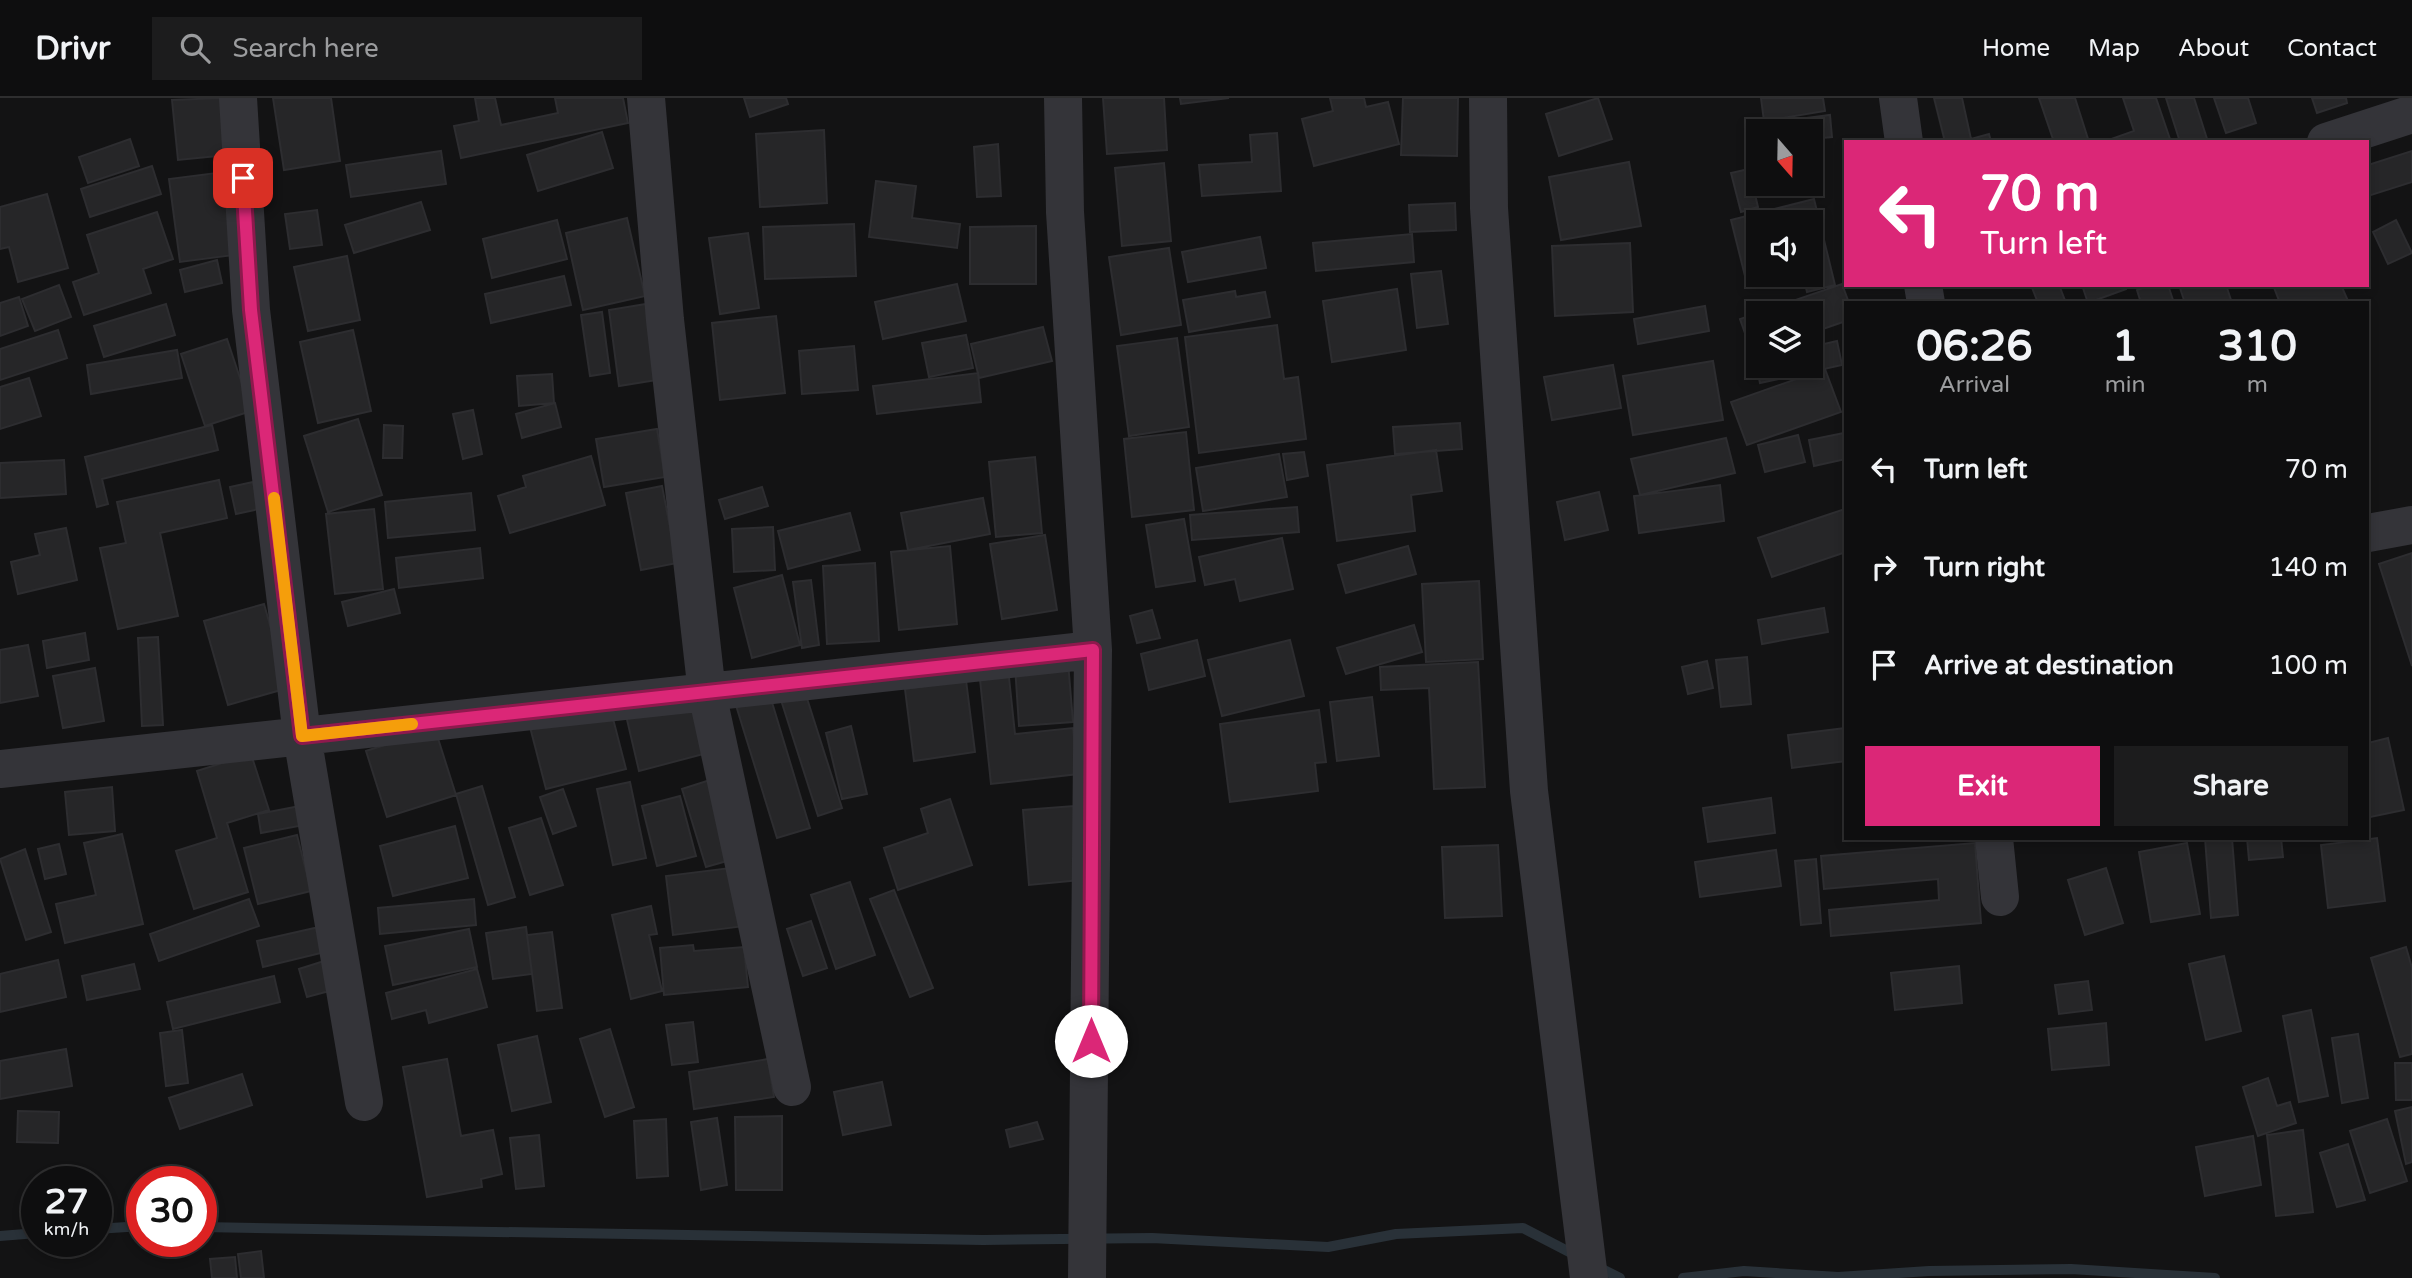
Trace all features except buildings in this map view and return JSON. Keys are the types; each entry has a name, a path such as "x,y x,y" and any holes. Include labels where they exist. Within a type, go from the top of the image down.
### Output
{"street":[{"path":"238,98 251,310 302,736 364,1102"},
{"path":"646,98 664,320 707,693 792,1087"},
{"path":"1063,98 1065,212 1093,650 1088,1270"},
{"path":"1488,98 1489,208 1529,791 1589,1278"},
{"path":"1898,98 1904,140"},
{"path":"2332,140 2412,114"},
{"path":"2369,533 2412,525"},
{"path":"0,769 1093,650"},
{"path":"1994,840 2000,897"}],"waterway":[{"path":"112,1228 126,1227"},
{"path":"217,1227 983,1240 1152,1238 1328,1247 1396,1234 1523,1228 1579,1257"},
{"path":"0,1236 21,1234"},
{"path":"1596,1266 1620,1278"},
{"path":"1683,1278 1744,1271 1838,1277 1929,1271 2071,1269 2215,1278"}],"slow traffic":[{"path":"274,498 302,736 412,724"}],"route":[{"path":"243,178 251,310 302,736 1093,650 1091,1041"}]}
